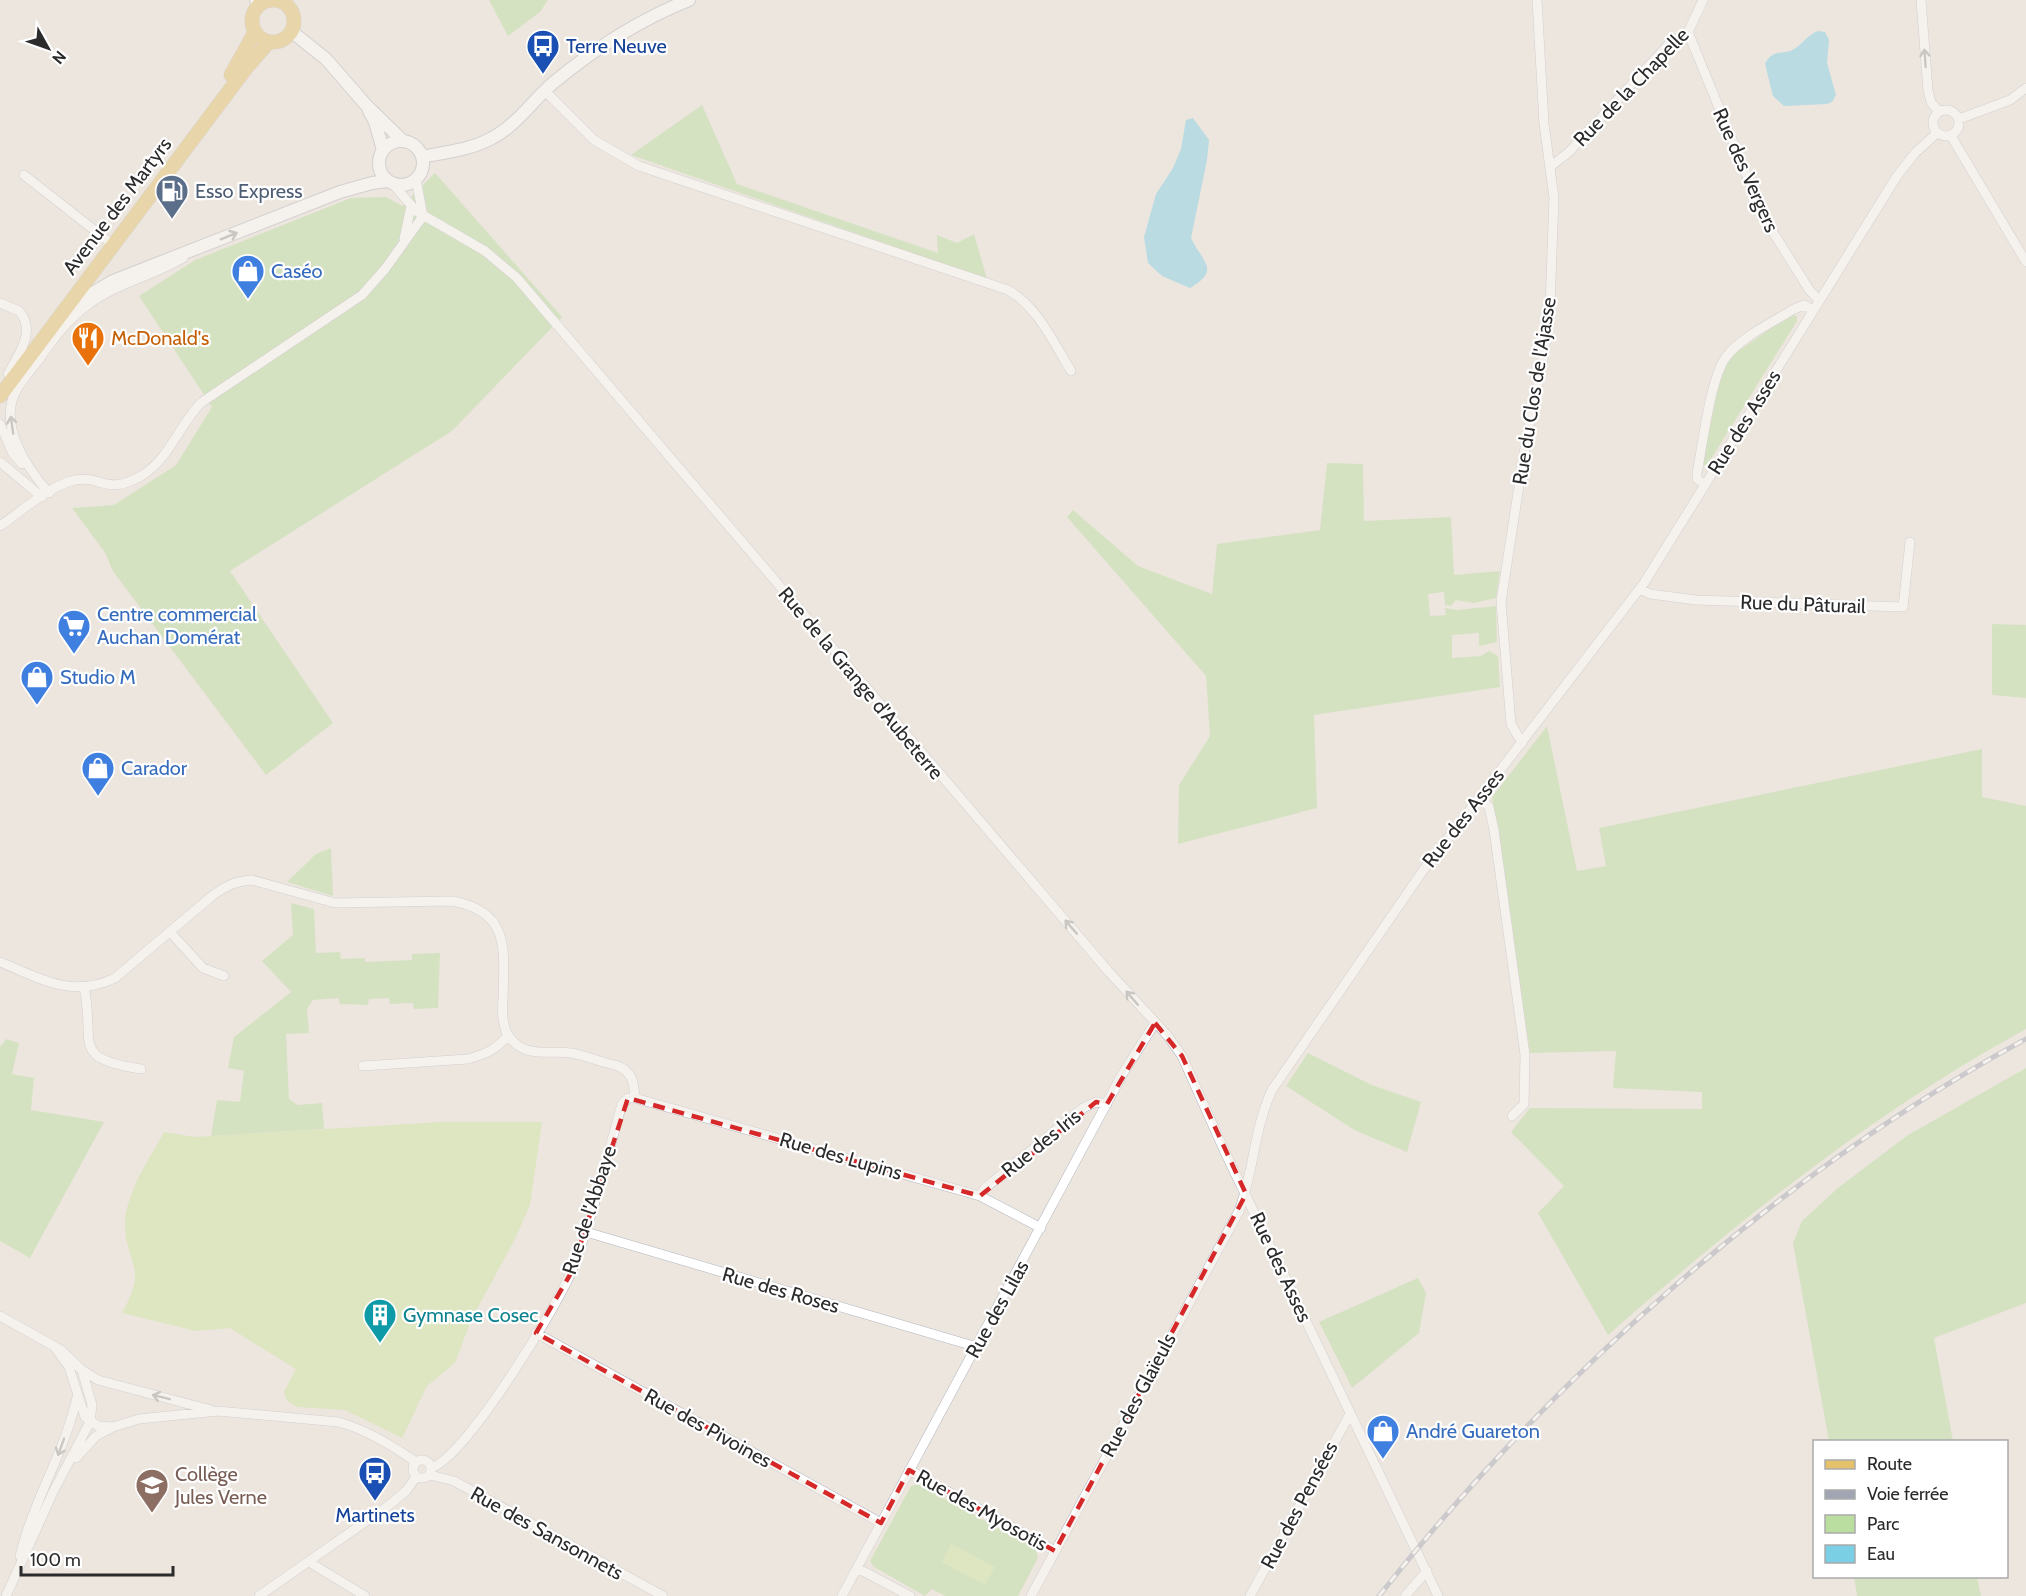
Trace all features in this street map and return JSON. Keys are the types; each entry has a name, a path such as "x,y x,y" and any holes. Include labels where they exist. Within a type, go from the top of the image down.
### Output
{"main road":[{"path":"422,157 467,148 491,139 510,126 545,91 620,34 654,14 688,0"},
{"path":"281,1 295,6 291,31 282,40 269,42 255,32 252,21 257,3 281,1"},
{"path":"62,312 113,281 340,192 372,183 405,185 416,179 422,169 422,157 413,145 403,141 366,105 326,59 291,31"},
{"name":"Avenue des Martyrs","path":"0,396 238,66 255,32"},
{"name":"Avenue des Martyrs","path":"4,379 269,42"},
{"path":"366,105 375,122 383,150"},
{"path":"390,183 382,176 378,163 383,150 392,143 403,141"}],"street":[{"name":"Rue du Clos de l'Ajasse","path":"1522,743 1511,724 1501,602 1526,441 1547,331 1554,212 1551,166 1544,124 1537,0"},
{"name":"Rue de la Chapelle","path":"1551,166 1566,154 1668,45 1688,32 1703,0"},
{"path":"1921,0 1928,90 1931,102 1939,112"},
{"name":"Rue des Vergers","path":"1688,32 1764,218 1810,291 1819,300"},
{"path":"1959,119 2010,100 2026,88"},
{"path":"545,91 594,140 639,166 1008,290 1023,298 1032,308 1071,371"},
{"path":"1939,112 1951,111 1959,119 1959,127 1951,136"},
{"path":"1939,112 1933,122 1937,133 1951,136 2026,262"},
{"name":"Rue des Asses","path":"1438,1596 1246,1194 1264,1107 1272,1090 1422,872 1640,589 1812,310 1906,164 1937,133"},
{"path":"24,175 110,242"},
{"path":"0,526 65,483 78,479 118,486 142,476 161,461 189,415 202,402 362,295 386,269 403,241 423,216 416,179"},
{"name":"Rue de la Grange d'Aubeterre","path":"390,183 423,216 485,251 517,278 1155,1023 1182,1056 1246,1194"},
{"path":"403,241 411,206"},
{"path":"26,467 16,446 11,404 15,393 58,333 88,304 108,292 166,268 201,247"},
{"path":"0,303 19,310 27,328 24,344 4,379"},
{"path":"1704,485 1697,479 1697,473 1713,391 1723,361 1740,344 1794,309 1804,305 1812,310"},
{"path":"0,424 13,454 26,467 46,495"},
{"path":"0,462 46,495"},
{"name":"Rue du Pâturail","path":"1640,589 1650,594 1696,600 1903,607 1910,542"},
{"path":"1480,798 1489,807 1494,830 1526,1055 1524,1104 1512,1116"},
{"path":"0,962 72,989 103,984 115,978 212,896 226,886 240,881 252,880 335,903 452,901 468,903 492,918 500,930 505,949 503,1024 508,1035 522,1047 538,1053 571,1053 622,1067 633,1080 635,1098"},
{"path":"170,932 203,968 224,976"},
{"path":"84,987 88,1006 88,1036 93,1052 109,1064 141,1069"},
{"name":"Rue des Lilas","path":"842,1596 1107,1104 1155,1023"},
{"path":"363,1066 468,1059 484,1055 498,1047 508,1035"},
{"name":"Rue de l'Abbaye","path":"430,1471 446,1460 488,1410 571,1272 586,1232 622,1104 628,1098 635,1098"},
{"name":"Rue des Lupins","path":"635,1098 980,1196 1041,1228"},
{"name":"Rue des Iris","path":"980,1196 986,1188 1083,1108 1096,1102 1107,1104"},
{"name":"Rue des Glaïeuls","path":"1031,1596 1239,1211 1246,1194"},
{"name":"Rue des Roses","path":"586,1232 976,1347"},
{"path":"0,1316 54,1346 82,1370 98,1380 218,1411 340,1422 398,1449 416,1462 427,1461 430,1471 421,1479 413,1472 416,1462"},
{"name":"Rue des Pivoines","path":"536,1333 881,1523"},
{"path":"54,1346 69,1367 81,1406 90,1422 103,1428 113,1427"},
{"path":"16,1570 90,1422 92,1405 82,1370"},
{"path":"78,1391 89,1388 98,1380"},
{"path":"6,1596 33,1514 73,1415 78,1391"},
{"path":"65,1470 96,1436 113,1427 139,1419 218,1411"},
{"name":"Rue des Pensées","path":"1250,1596 1350,1414"},
{"name":"Rue des Myosotis","path":"909,1470 1055,1551"},
{"name":"Rue des Sansonnets","path":"430,1471 663,1596"},
{"path":"259,1596 388,1506 406,1491 416,1477"},
{"path":"309,1562 365,1596"},
{"path":"857,1568 910,1596"},
{"path":"1405,1596 1427,1571"}],"highlighted area":[{"path":"1155,1023 1182,1056 1246,1194 1055,1551 909,1470 881,1523 536,1333 571,1273 628,1098 980,1196 1096,1102 1107,1104"}],"green space":[{"path":"489,0 548,0 540,12 508,36"},
{"path":"702,105 737,184 938,253 937,235 957,243 974,234 987,279 631,155"},
{"path":"435,173 562,317 452,431 230,571 333,723 266,775 112,570 106,554 72,508 114,505 176,465 212,407 139,296 195,260 351,198 386,197 402,206"},
{"path":"1790,315 1797,316 1797,321 1711,459 1707,465 1702,465 1721,373 1731,356"},
{"path":"1327,463 1363,464 1364,521 1451,517 1454,575 1500,571 1496,598 1474,603 1456,600 1451,606 1445,605 1444,592 1428,594 1430,616 1446,615 1445,608 1457,610 1496,606 1497,642 1479,646 1479,633 1452,635 1452,658 1481,656 1489,651 1498,656 1500,687 1314,715 1317,808 1178,844 1179,785 1210,736 1206,676 1067,517 1073,510 1138,566 1212,594 1217,544 1320,530"},
{"path":"1992,624 2026,625 2026,698 1992,695"},
{"path":"1547,726 1577,871 1606,866 1599,828 1982,749 1982,797 2026,806 2026,1029 1915,1096 1809,1170 1707,1251 1608,1335 1538,1213 1564,1186 1511,1132 1530,1108 1702,1109 1702,1092 1613,1088 1616,1051 1530,1053 1492,797"},
{"path":"331,848 333,896 287,882 316,854"},
{"path":"291,903 314,909 316,953 340,952 341,959 365,958 365,962 412,960 412,954 440,953 438,1008 414,1009 413,1003 390,1004 389,998 369,999 368,1005 340,1004 338,998 313,1000 307,1009 309,1033 286,1034 289,1099 298,1105 322,1103 324,1129 211,1136 217,1100 240,1102 244,1071 228,1068 234,1037 291,992 262,961 293,935"},
{"path":"6,1039 19,1043 12,1074 34,1078 31,1110 104,1122 30,1258 0,1241 0,1047"},
{"path":"1308,1053 1372,1085 1421,1102 1407,1152 1356,1131 1286,1086"},
{"path":"2026,1068 2026,1303 1934,1338 1953,1440 1829,1440 1793,1243 1802,1221 1839,1187 1908,1135"},
{"path":"441,1122 542,1122 530,1205 515,1239 471,1320 455,1363 427,1386 402,1438 345,1410 297,1407 287,1401 284,1392 296,1369 230,1328 196,1331 122,1313 135,1279 126,1237 126,1212 139,1176 164,1132 195,1137"},
{"path":"1418,1278 1426,1293 1419,1333 1352,1388 1319,1322"},
{"path":"918,1484 1035,1548 1038,1558 1018,1596 945,1596 932,1589 925,1596 874,1567 870,1561 911,1486"},
{"path":"951,1544 995,1567 985,1585 942,1562"},
{"path":"1854,1578 1977,1578 1981,1596 1857,1596"}],"water":[{"path":"1818,31 1825,32 1829,40 1827,63 1836,95 1832,102 1827,104 1784,106 1773,96 1765,64 1771,56 1794,49"},
{"path":"1193,118 1209,140 1191,238 1207,266 1207,271 1199,282 1190,288 1162,276 1148,263 1144,237 1156,194 1173,168 1181,149 1186,120"}],"railway":[{"path":"1379,1596 1446,1515 1518,1436 1595,1359 1675,1286 1759,1216 1846,1151 1935,1092 2026,1039"}],"place":[{"name":"Terre Neuve","path":"543,75"},
{"name":"Esso Express","path":"172,220"},
{"name":"Caséo","path":"248,300"},
{"name":"McDonald's","path":"88,367"},
{"name":"Centre commercial Auchan Domérat","path":"74,655"},
{"name":"Studio M","path":"37,706"},
{"name":"Carador","path":"98,797"},
{"name":"Gymnase Cosec","path":"380,1344"},
{"name":"André Guareton","path":"1383,1460"},
{"name":"Martinets","path":"375,1502"},
{"name":"Collège Jules Verne","path":"152,1514"}]}
